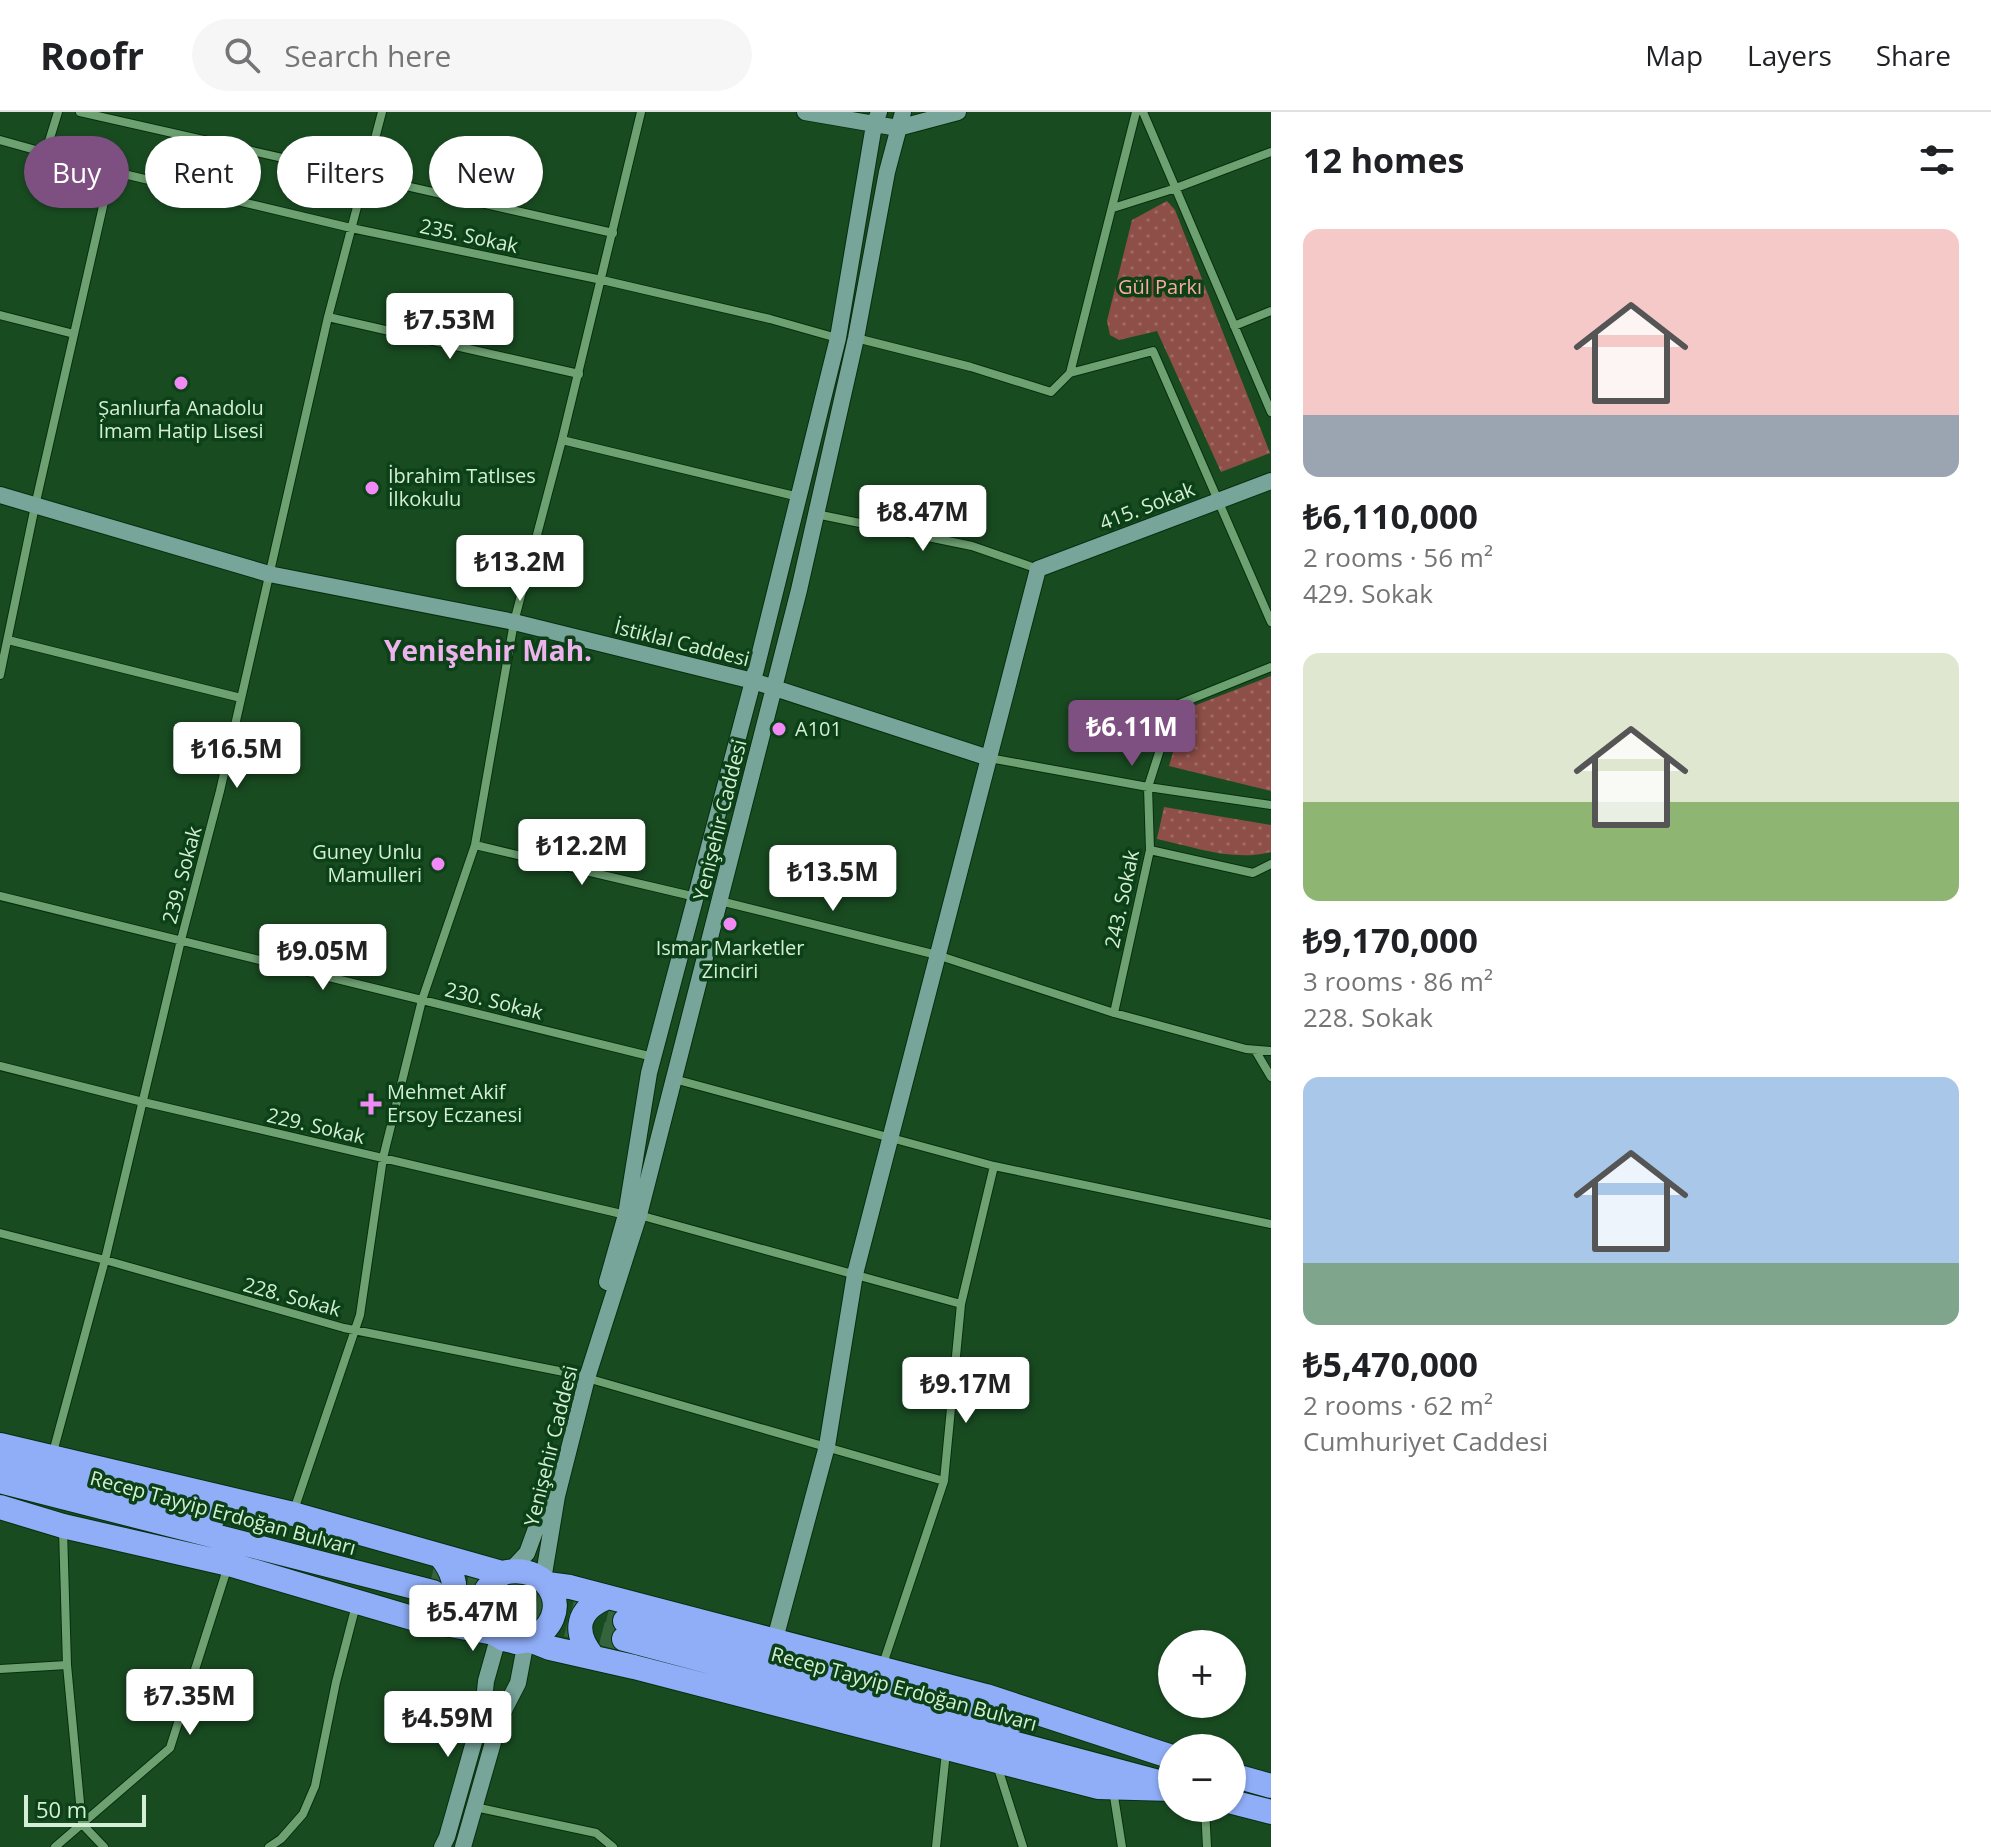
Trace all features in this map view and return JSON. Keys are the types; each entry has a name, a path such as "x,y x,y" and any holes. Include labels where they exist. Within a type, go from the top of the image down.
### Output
{"highway":[{"path":"0,1445 293,1514 436,1575 527,1571 545,1582 986,1696 1158,1753"},
{"name":"Recep Tayyip Erdoğan Bulvarı","path":"0,1462 436,1575"},
{"name":"Recep Tayyip Erdoğan Bulvarı","path":"0,1481 436,1575"},
{"path":"0,1507 63,1526 229,1564 412,1618 497,1634 516,1642 528,1640 547,1628 553,1617 555,1605 545,1582"},
{"path":"412,1618 427,1620 441,1616 452,1604 452,1571 436,1575"},
{"path":"497,1634 483,1612 483,1600 487,1589 506,1572"},
{"path":"593,1657 579,1635 581,1621 594,1602 608,1597"},
{"name":"Recep Tayyip Erdoğan Bulvarı","path":"1158,1755 625,1630 1158,1783"},
{"path":"528,1640 1113,1789 1158,1787"},
{"path":"1246,1779 1271,1786"},
{"path":"1246,1806 1271,1812"}],"main road":[{"path":"805,112 901,120 958,112"},
{"name":"Yenişehir Caddesi","path":"633,1215 653,1057 753,681 838,338 877,118"},
{"name":"Yenişehir Caddesi","path":"506,1572 527,1553 548,1499 674,1079 799,590 856,338 887,172 901,120"},
{"name":"415. Sokak","path":"1038,569 1271,481"},
{"name":"İstiklal Caddesi","path":"0,495 269,574 514,622 753,681 989,758"},
{"path":"775,1639 827,1446 855,1274 1038,569"},
{"name":"Yenişehir Caddesi","path":"545,1582 557,1496 583,1376"},
{"path":"442,1847 483,1710 497,1634"},
{"path":"463,1847 500,1718 518,1683 528,1640"}],"street":[{"path":"51,136 58,112"},
{"path":"80,112 277,156"},
{"name":"239. Sokak","path":"376,136 382,112"},
{"path":"293,1514 360,1315 383,1158 422,1000 475,845 514,622 579,374 641,112"},
{"path":"1070,373 1136,112"},
{"path":"1143,112 1271,412"},
{"name":"235. Sokak","path":"0,140 24,146"},
{"path":"1113,208 1271,152"},
{"name":"235. Sokak","path":"129,175 351,228 602,280 838,338"},
{"path":"413,187 613,233"},
{"path":"0,675 103,208"},
{"name":"239. Sokak","path":"52,1457 105,1260 220,791 328,317 356,208"},
{"path":"1234,326 1271,311"},
{"path":"0,315 74,334"},
{"path":"328,317 579,374"},
{"path":"856,338 971,367 1051,392 1070,373 1153,351 1271,622"},
{"path":"562,440 799,497"},
{"path":"815,514 972,546 1038,569"},
{"path":"8,640 241,698"},
{"name":"243. Sokak","path":"1114,1013 1150,850 1148,787 1174,706 1271,667"},
{"path":"989,758 1148,787 1271,805"},
{"path":"475,845 696,897"},
{"path":"1150,850 1253,873 1271,864"},
{"name":"230. Sokak","path":"0,896 653,1057"},
{"path":"720,901 937,955 1114,1013 1255,1050 1271,1051"},
{"path":"1255,1050 1271,1077"},
{"name":"229. Sokak","path":"0,1066 633,1215 961,1304"},
{"path":"674,1079 994,1166 1271,1224"},
{"path":"881,1668 944,1481 961,1304 994,1166"},
{"name":"228. Sokak","path":"0,1233 355,1330 583,1376 944,1481"},
{"path":"63,1526 67,1665 82,1824 104,1847"},
{"path":"55,1847 170,1748 229,1564"},
{"path":"269,1847 281,1839 303,1814 315,1786 336,1682 357,1602"},
{"path":"0,1669 67,1665"},
{"path":"936,1847 946,1748"},
{"path":"995,1761 1023,1847"},
{"path":"1113,1789 1122,1847"},
{"path":"475,1807 596,1833 613,1847"},
{"path":"1206,1822 1207,1847"}],"green space":[{"name":"Gül Parkı","path":"1167,201 1175,210 1270,453 1221,472 1157,331 1119,340 1110,335 1107,321 1132,220"},
{"path":"1271,676 1271,791 1169,766 1186,709"},
{"path":"1164,807 1271,825 1271,852 1228,854 1157,839"}],"tunnel":[{"path":"432,1575 625,1621"},
{"path":"532,1616 624,1639"}],"place":[{"name":"Şanlıurfa Anadolu İmam Hatip Lisesi","path":"181,383"},
{"name":"İbrahim Tatlıses İlkokulu","path":"372,488"},
{"name":"A101","path":"779,729"},
{"name":"Guney Unlu Mamulleri","path":"438,864"},
{"name":"Ismar Marketler Zinciri","path":"730,924"},
{"name":"Mehmet Akif Ersoy Eczanesi","path":"371,1104"}],"district":[{"name":"Yenişehir Mah.","path":"488,651"}]}
